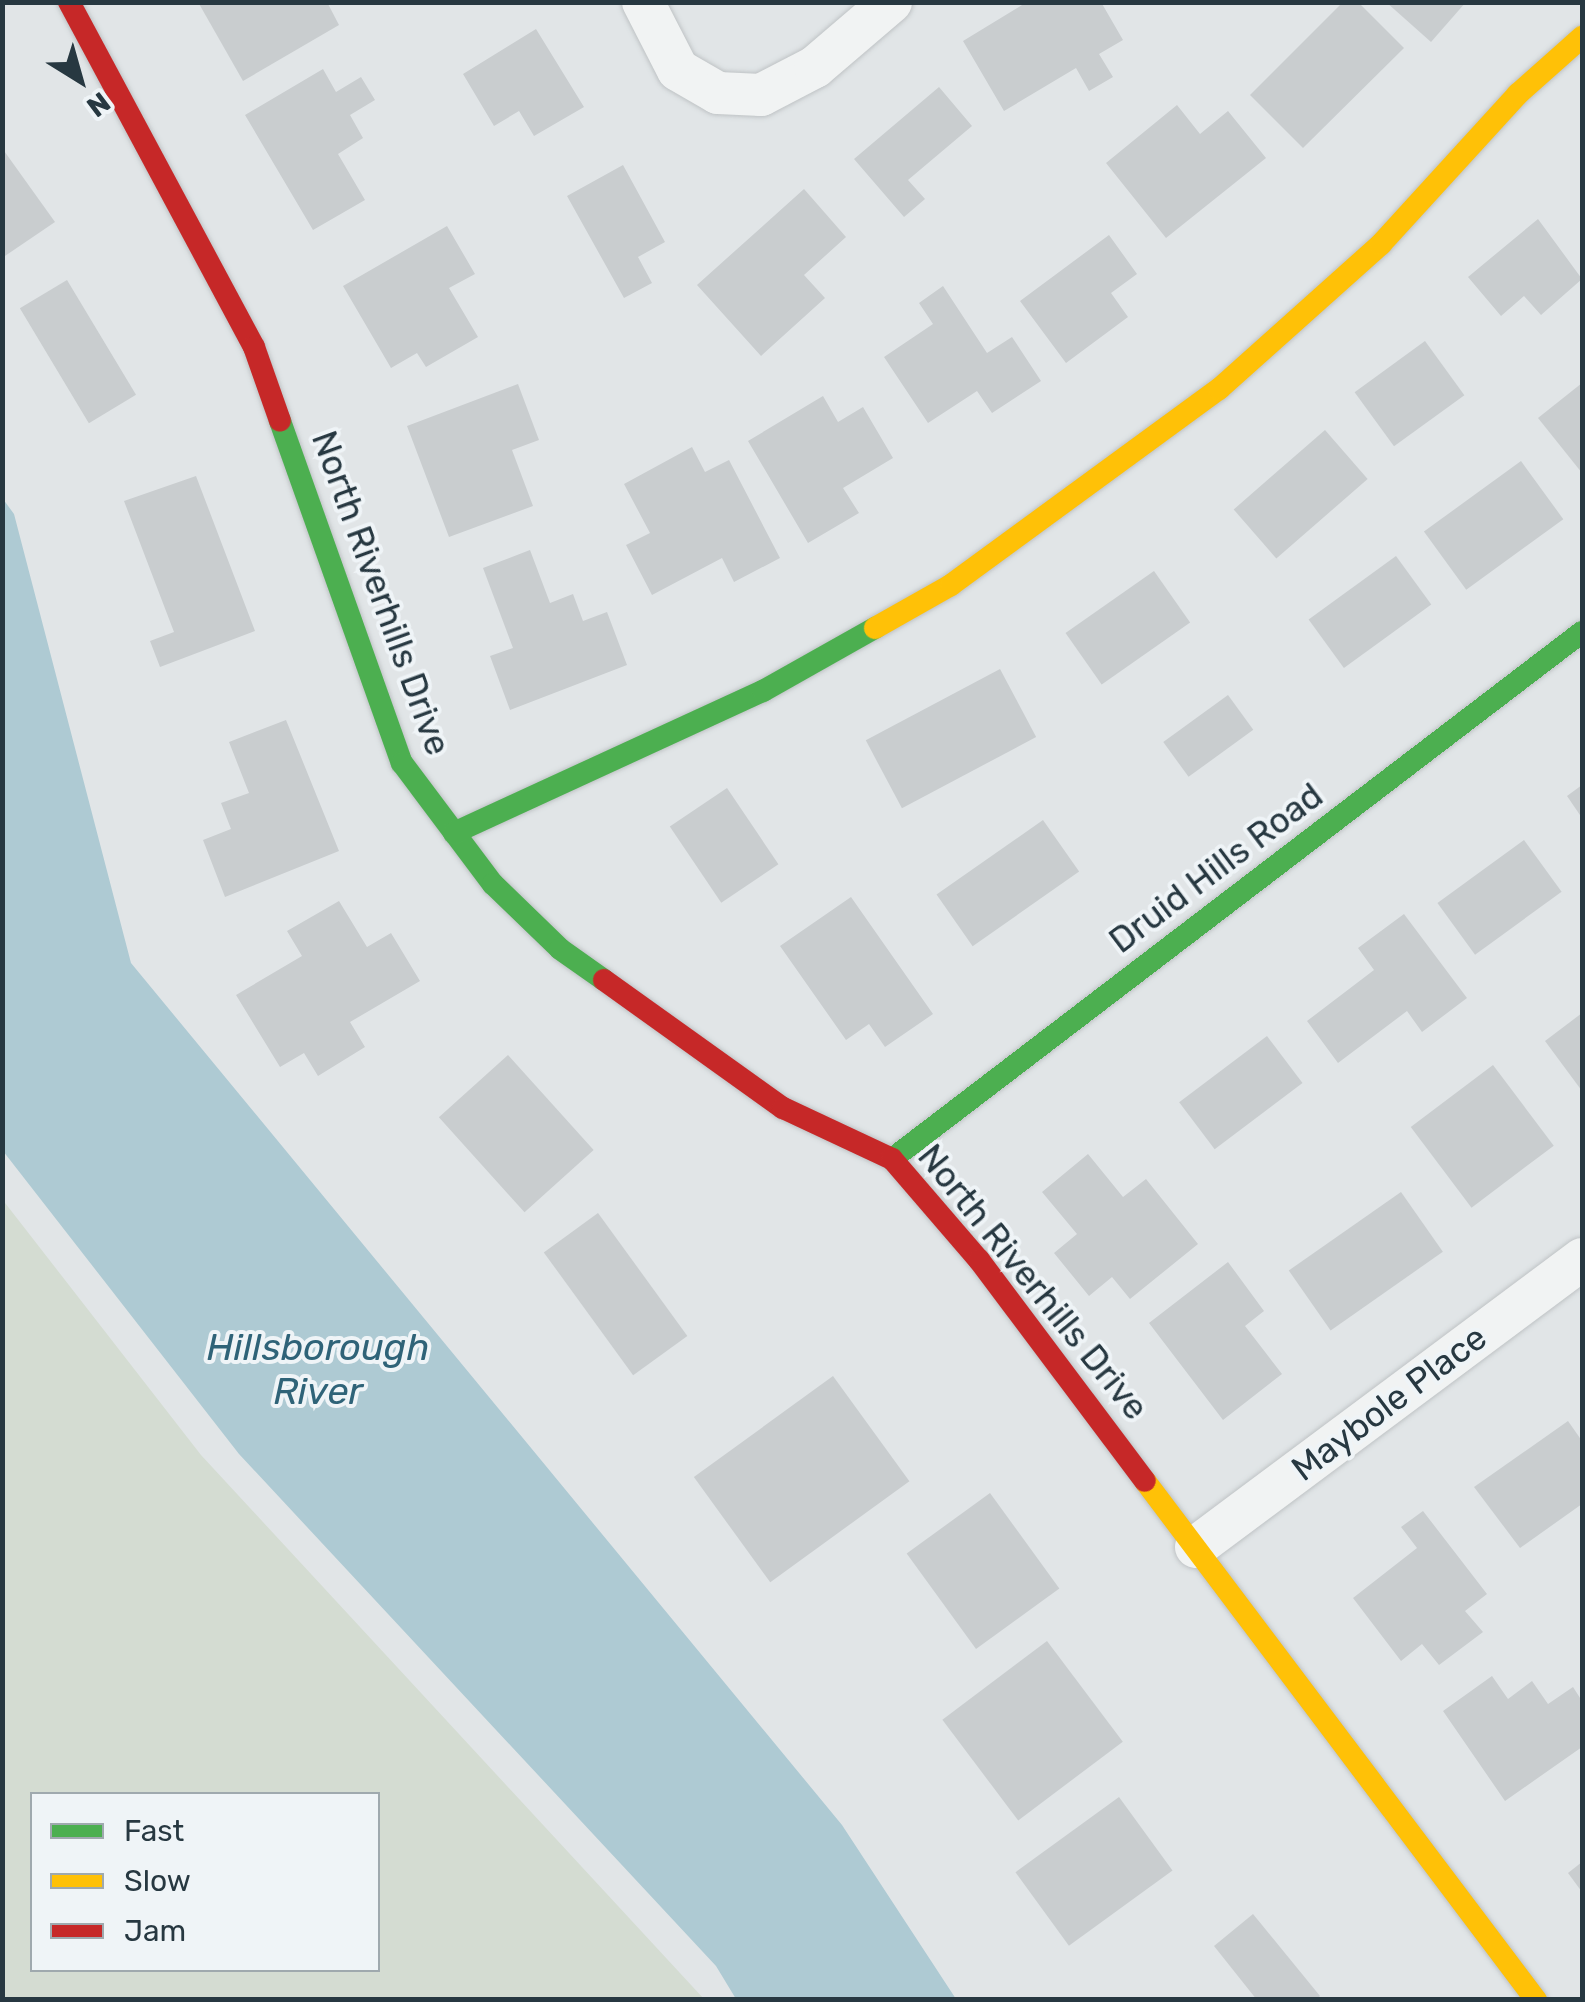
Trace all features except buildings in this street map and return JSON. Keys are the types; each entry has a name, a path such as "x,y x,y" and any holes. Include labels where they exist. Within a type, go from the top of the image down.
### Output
{"street":[{"name":"North Riverhills Drive","path":"68,2 254,347 402,763 493,884 560,949 783,1108 892,1159 979,1260 1536,2000"},
{"path":"643,2 678,70 718,93 760,95 814,67 891,2"},
{"path":"454,832 763,691 951,586 1219,389 1381,244 1518,94 1582,37"},
{"name":"Druid Hills Road","path":"892,1159 1582,632"},
{"name":"Maybole Place","path":"1196,1547 1582,1260"}],"shaded area":[{"path":"2,1199 201,1455 704,1999 3,1999"}],"water":[{"name":"Hillsborough River","path":"3,499 14,514 131,963 842,1825 956,1999 736,1999 716,1966 239,1454 3,1151"}],"traffic: fast":[{"path":"280,421 402,763 493,884 560,949 604,980"},
{"path":"454,833 763,691 875,628"},
{"path":"892,1159 1582,632"}],"traffic: slow":[{"path":"875,628 951,585 1219,389 1381,244 1518,94 1582,37"},
{"path":"1145,1481 1536,2000"}],"traffic: jam":[{"path":"69,2 254,347 280,421"},
{"path":"604,980 783,1108 892,1159 979,1260 1145,1481"}]}
